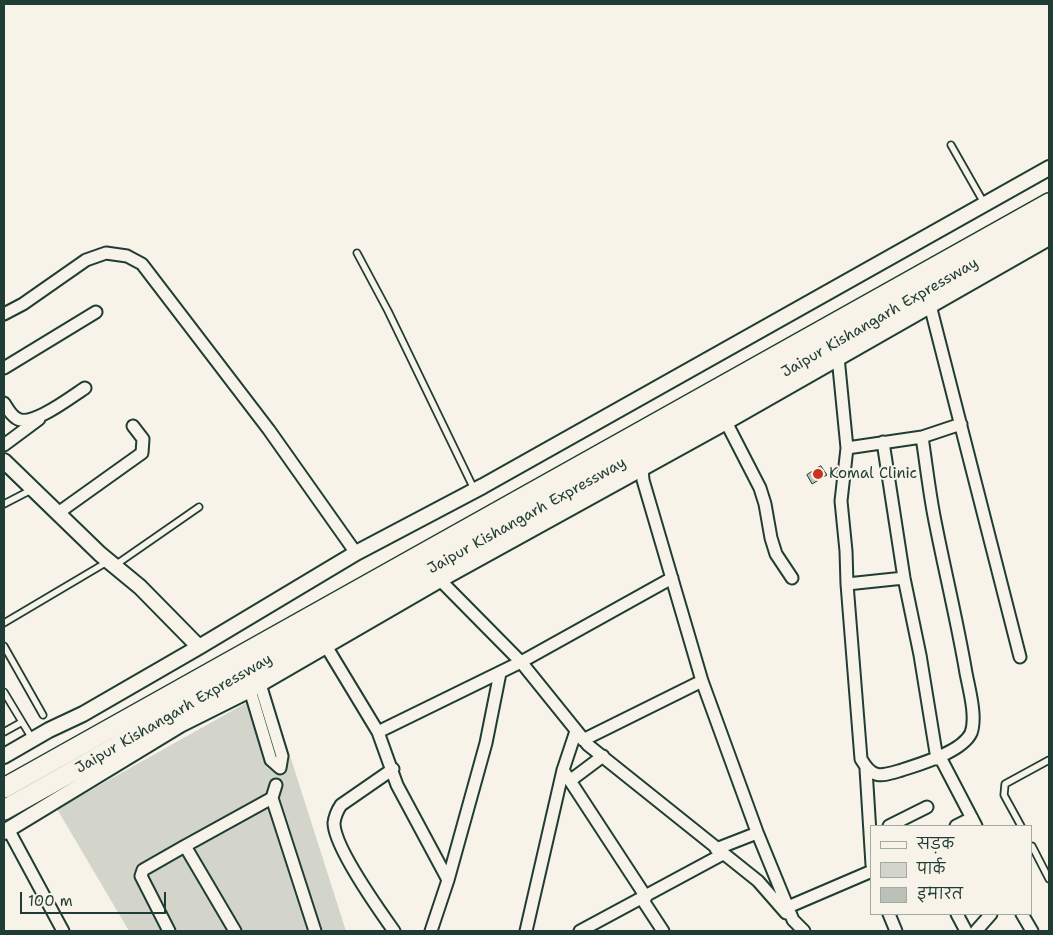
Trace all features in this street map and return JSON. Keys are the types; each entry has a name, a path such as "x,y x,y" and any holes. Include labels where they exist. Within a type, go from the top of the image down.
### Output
{"highway":[{"name":"Jaipur Kishangarh Expressway","path":"4,788 1049,203"},
{"name":"Jaipur Kishangarh Expressway","path":"4,810 883,317 1049,221"}],"street":[{"path":"4,756 83,714 356,553 475,491 1049,168"},
{"path":"63,931 6,830 180,725 255,687 440,580 726,422 1049,238"},
{"path":"4,314 23,304 86,260 106,253 127,256 142,264 269,430 356,553"},
{"path":"930,305 1020,656"},
{"path":"4,368 96,312"},
{"path":"838,357 847,448 841,501 861,759 866,769 870,825"},
{"path":"4,445 85,388"},
{"path":"4,403 16,418 21,420 40,418"},
{"path":"726,422 760,488 766,504 771,538 776,554 792,578"},
{"path":"847,448 922,437 961,424"},
{"path":"58,513 142,453 143,439 134,426"},
{"path":"866,769 872,774 884,776 939,758 970,735 973,720 955,611 934,515 922,437"},
{"path":"884,442 904,578 939,758 974,822 960,825"},
{"path":"4,461 111,564 140,587 199,647"},
{"path":"642,468 702,681 758,833 793,920"},
{"path":"378,732 521,662 672,578"},
{"path":"847,584 904,578"},
{"path":"440,580 521,662 580,735 603,756 758,881 804,931"},
{"path":"326,646 378,732 397,785 448,880"},
{"path":"431,931 448,880 486,743 500,673"},
{"path":"526,931 567,775 580,735 702,681"},
{"path":"255,687 282,756 280,768 271,760 255,687"},
{"path":"567,775 603,756"},
{"path":"392,769 341,805 336,811 334,824 339,844 394,931"},
{"path":"567,775 663,931"},
{"path":"276,785 272,798 315,931"},
{"path":"169,931 141,876 143,870 272,798"},
{"path":"891,825 927,807"},
{"path":"580,931 644,898 719,851 758,833"},
{"path":"185,846 235,931"},
{"path":"788,907 870,872"},
{"path":"889,915 896,931"},
{"path":"958,915 966,931"},
{"path":"976,931 990,915"},
{"path":"1023,915 1032,931"}],"lane":[{"path":"951,145 985,205"},
{"path":"357,253 388,311 475,491"},
{"path":"4,504 33,489"},
{"path":"4,623 111,564 199,507"},
{"path":"4,646 43,716"},
{"path":"4,692 33,740"},
{"path":"4,732 22,722"},
{"path":"1020,825 1004,795 1005,784 1049,760"},
{"path":"1033,848 1049,878"}],"green space":[{"path":"269,690 346,931 129,931 57,809"}],"building":[{"path":"821,466 827,475 812,484 807,475"}],"place":[{"name":"Komal Clinic","path":"818,474"}]}
